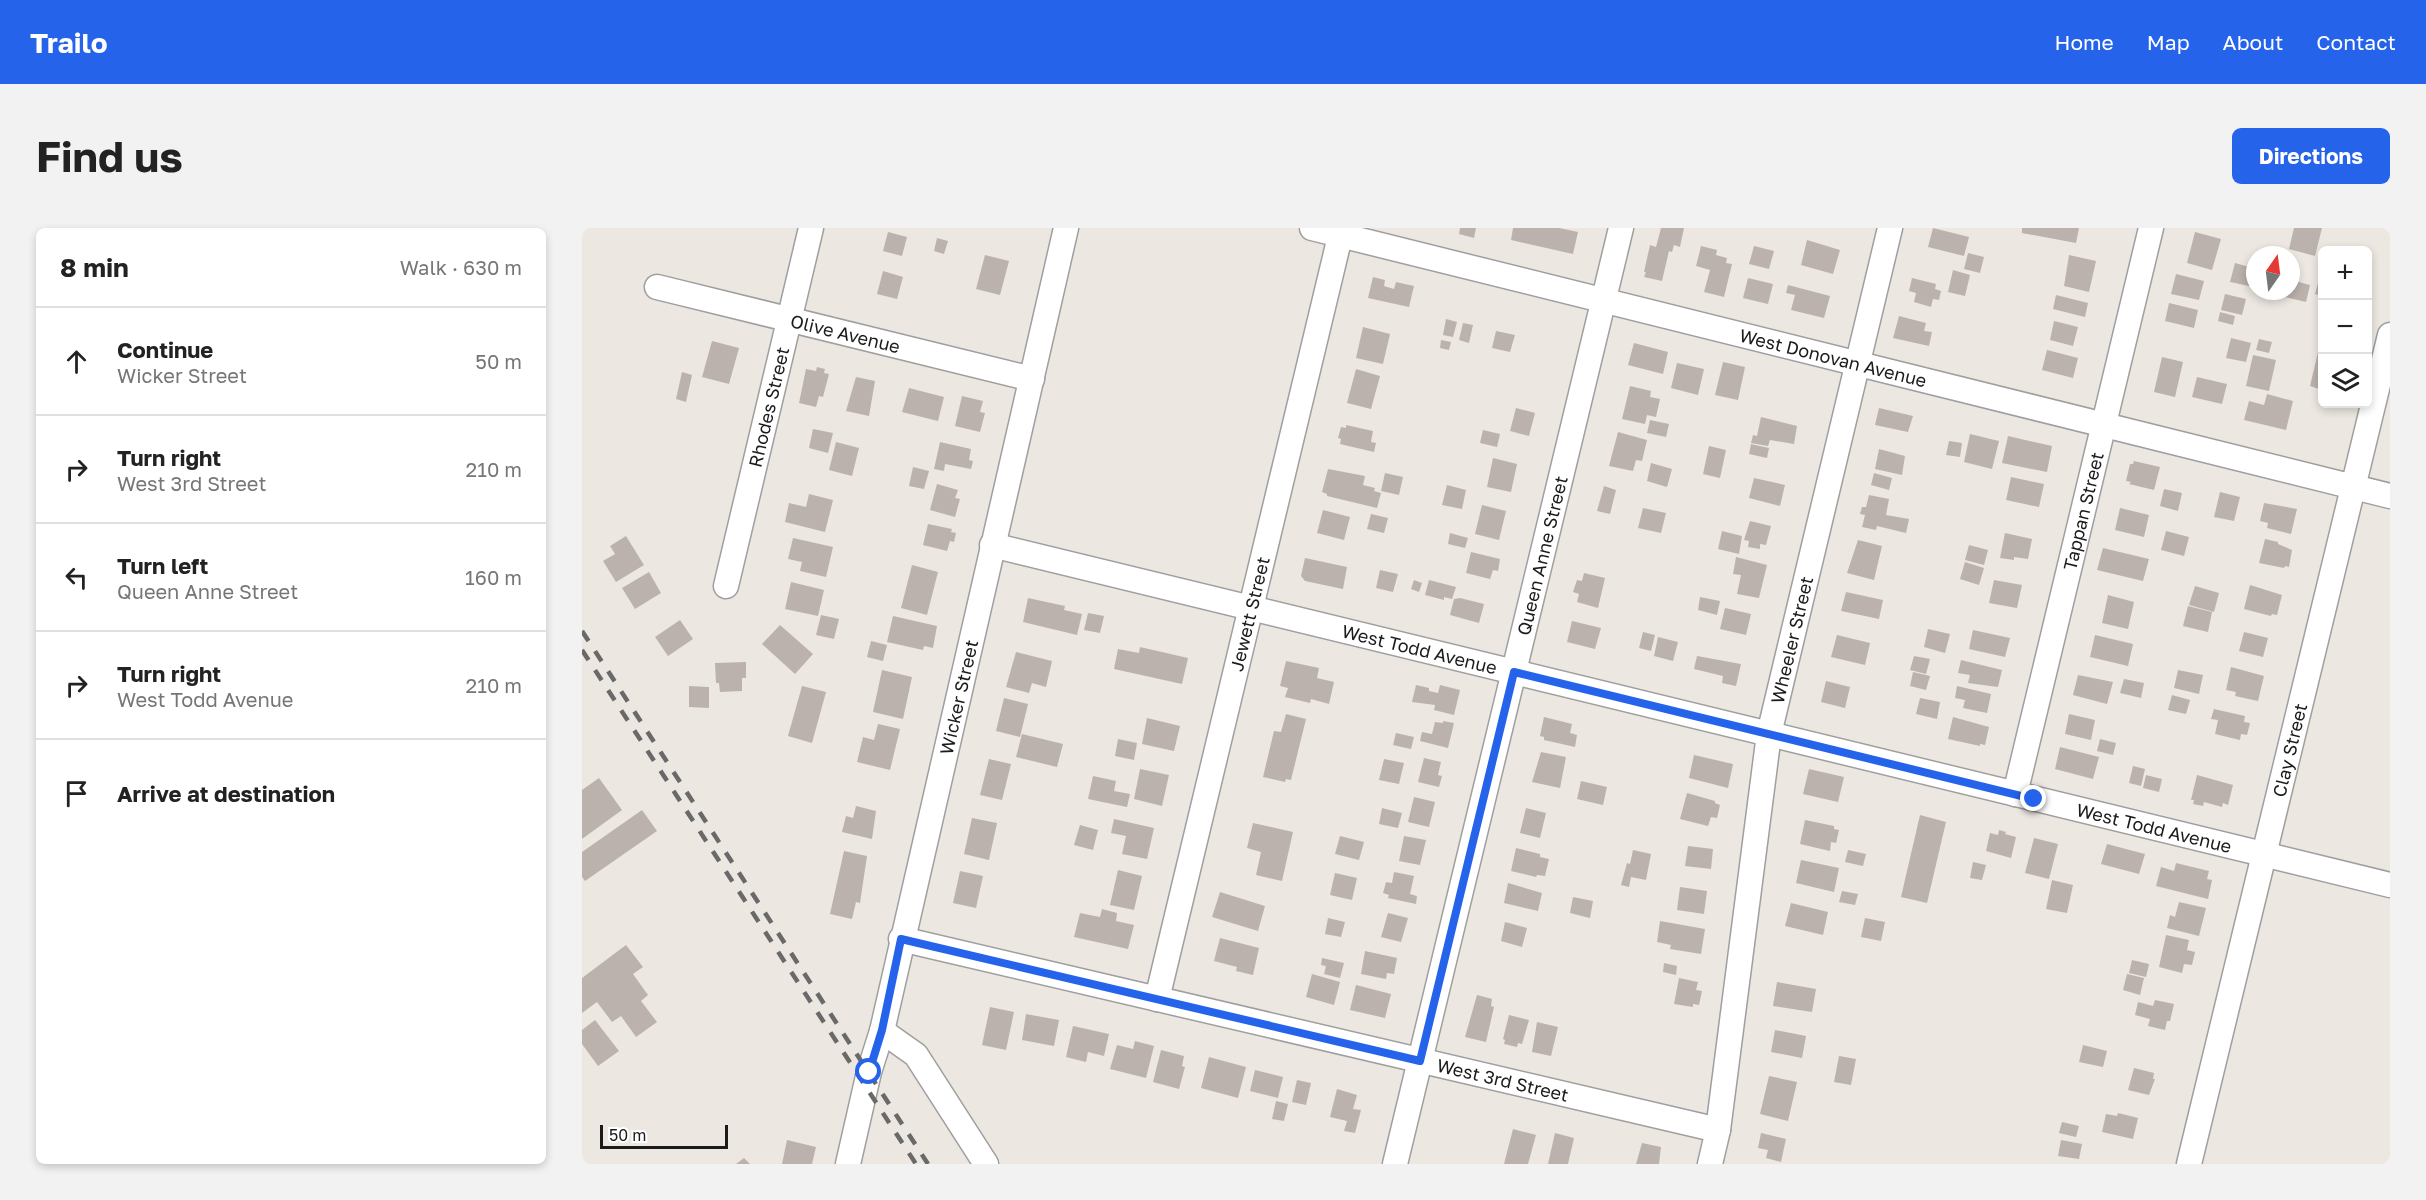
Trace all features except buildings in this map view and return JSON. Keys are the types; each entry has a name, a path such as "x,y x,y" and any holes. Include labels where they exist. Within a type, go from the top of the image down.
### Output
{"street":[{"name":"Rhodes Street","path":"726,586 811,228"},
{"name":"Wicker Street","path":"848,1164 869,1072 882,1030 901,939 1066,228"},
{"name":"West Donovan Avenue","path":"1312,228 1342,232 1604,301 2390,496"},
{"name":"Queen Anne Street","path":"1395,1164 1622,228"},
{"name":"Wheeler Street","path":"1710,1164 1718,1130 1769,734 1890,228"},
{"name":"Tappan Street","path":"2015,794 2151,228"},
{"name":"Jewett Street","path":"1157,999 1342,232"},
{"name":"Olive Avenue","path":"657,287 1032,379"},
{"name":"Clay Street","path":"2190,1164 2390,335"},
{"name":"West Todd Avenue","path":"992,545 2390,885"},
{"name":"West 3rd Street","path":"901,939 1718,1130"},
{"path":"882,1030 916,1055 986,1164"}],"railway":[{"path":"582,631 928,1164"},
{"path":"582,650 916,1164"}],"route":[{"path":"869,1072 882,1030 901,939 1420,1061 1514,672 2034,799"}]}
